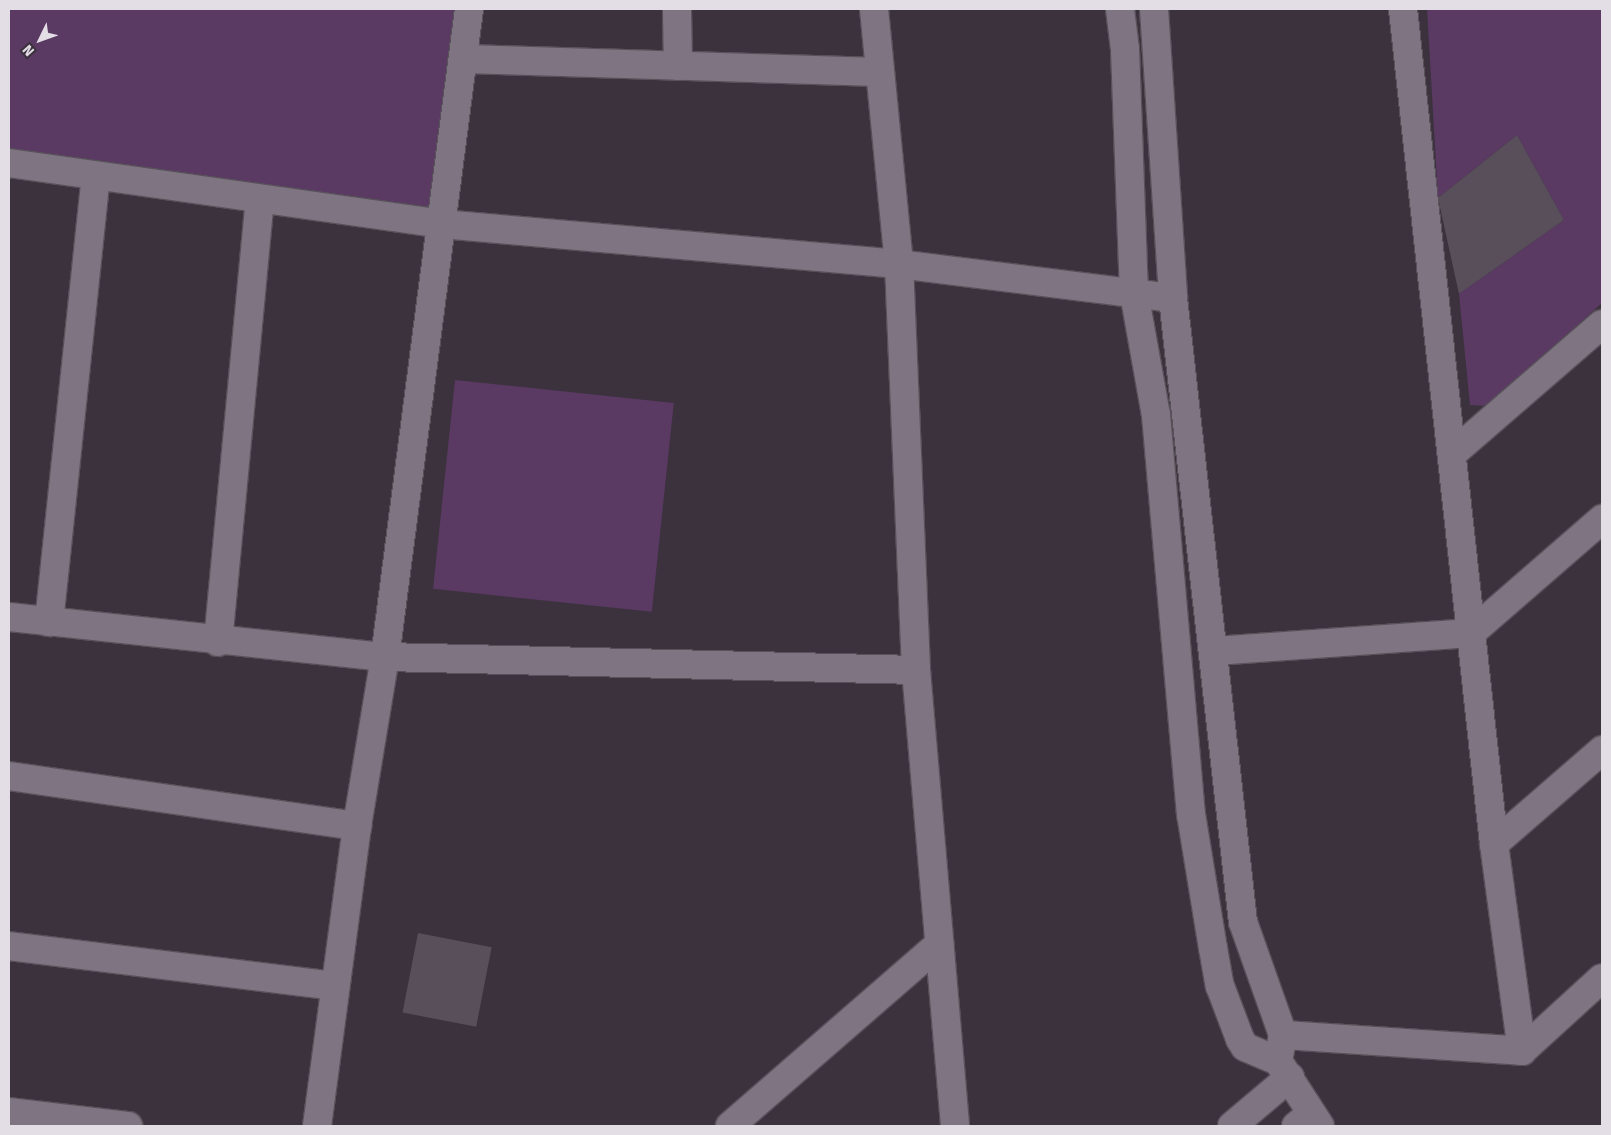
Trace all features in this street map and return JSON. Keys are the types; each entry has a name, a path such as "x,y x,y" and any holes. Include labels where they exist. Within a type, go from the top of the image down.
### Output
{"street":[{"path":"317,1126 357,826 385,657 441,224 465,59 469,9"},
{"path":"676,9 678,66"},
{"path":"874,9 899,264 916,670 955,1126"},
{"path":"1120,9 1125,49 1134,293 1156,415 1191,814 1220,986 1240,1039 1245,1047 1284,1069"},
{"path":"1154,9 1173,298 1243,922 1282,1035 1284,1069 1309,1122"},
{"path":"1403,9 1494,844 1522,1051"},
{"path":"465,59 880,72"},
{"path":"9,164 260,201 441,224 899,264 1173,298"},
{"path":"49,622 96,176"},
{"path":"218,642 260,201"},
{"path":"1452,454 1602,324"},
{"path":"1214,651 1471,633 1602,519"},
{"path":"9,617 218,642 385,657 916,670"},
{"path":"1494,844 1602,750"},
{"path":"9,776 357,826"},
{"path":"730,1126 939,944"},
{"path":"9,946 335,986"},
{"path":"1282,1035 1522,1051 1602,978"},
{"path":"1232,1126 1284,1069"},
{"path":"9,1112 128,1126"}],"shaded area":[{"path":"9,9 466,9 441,224 9,155"},
{"path":"1427,9 1602,9 1602,303 1487,406 1470,405 1459,294 1564,220 1517,135 1438,198"},
{"path":"455,380 674,403 652,612 433,589"}],"building":[{"path":"1517,135 1564,220 1459,294 1438,198"},
{"path":"418,933 492,947 476,1027 403,1013"}]}
